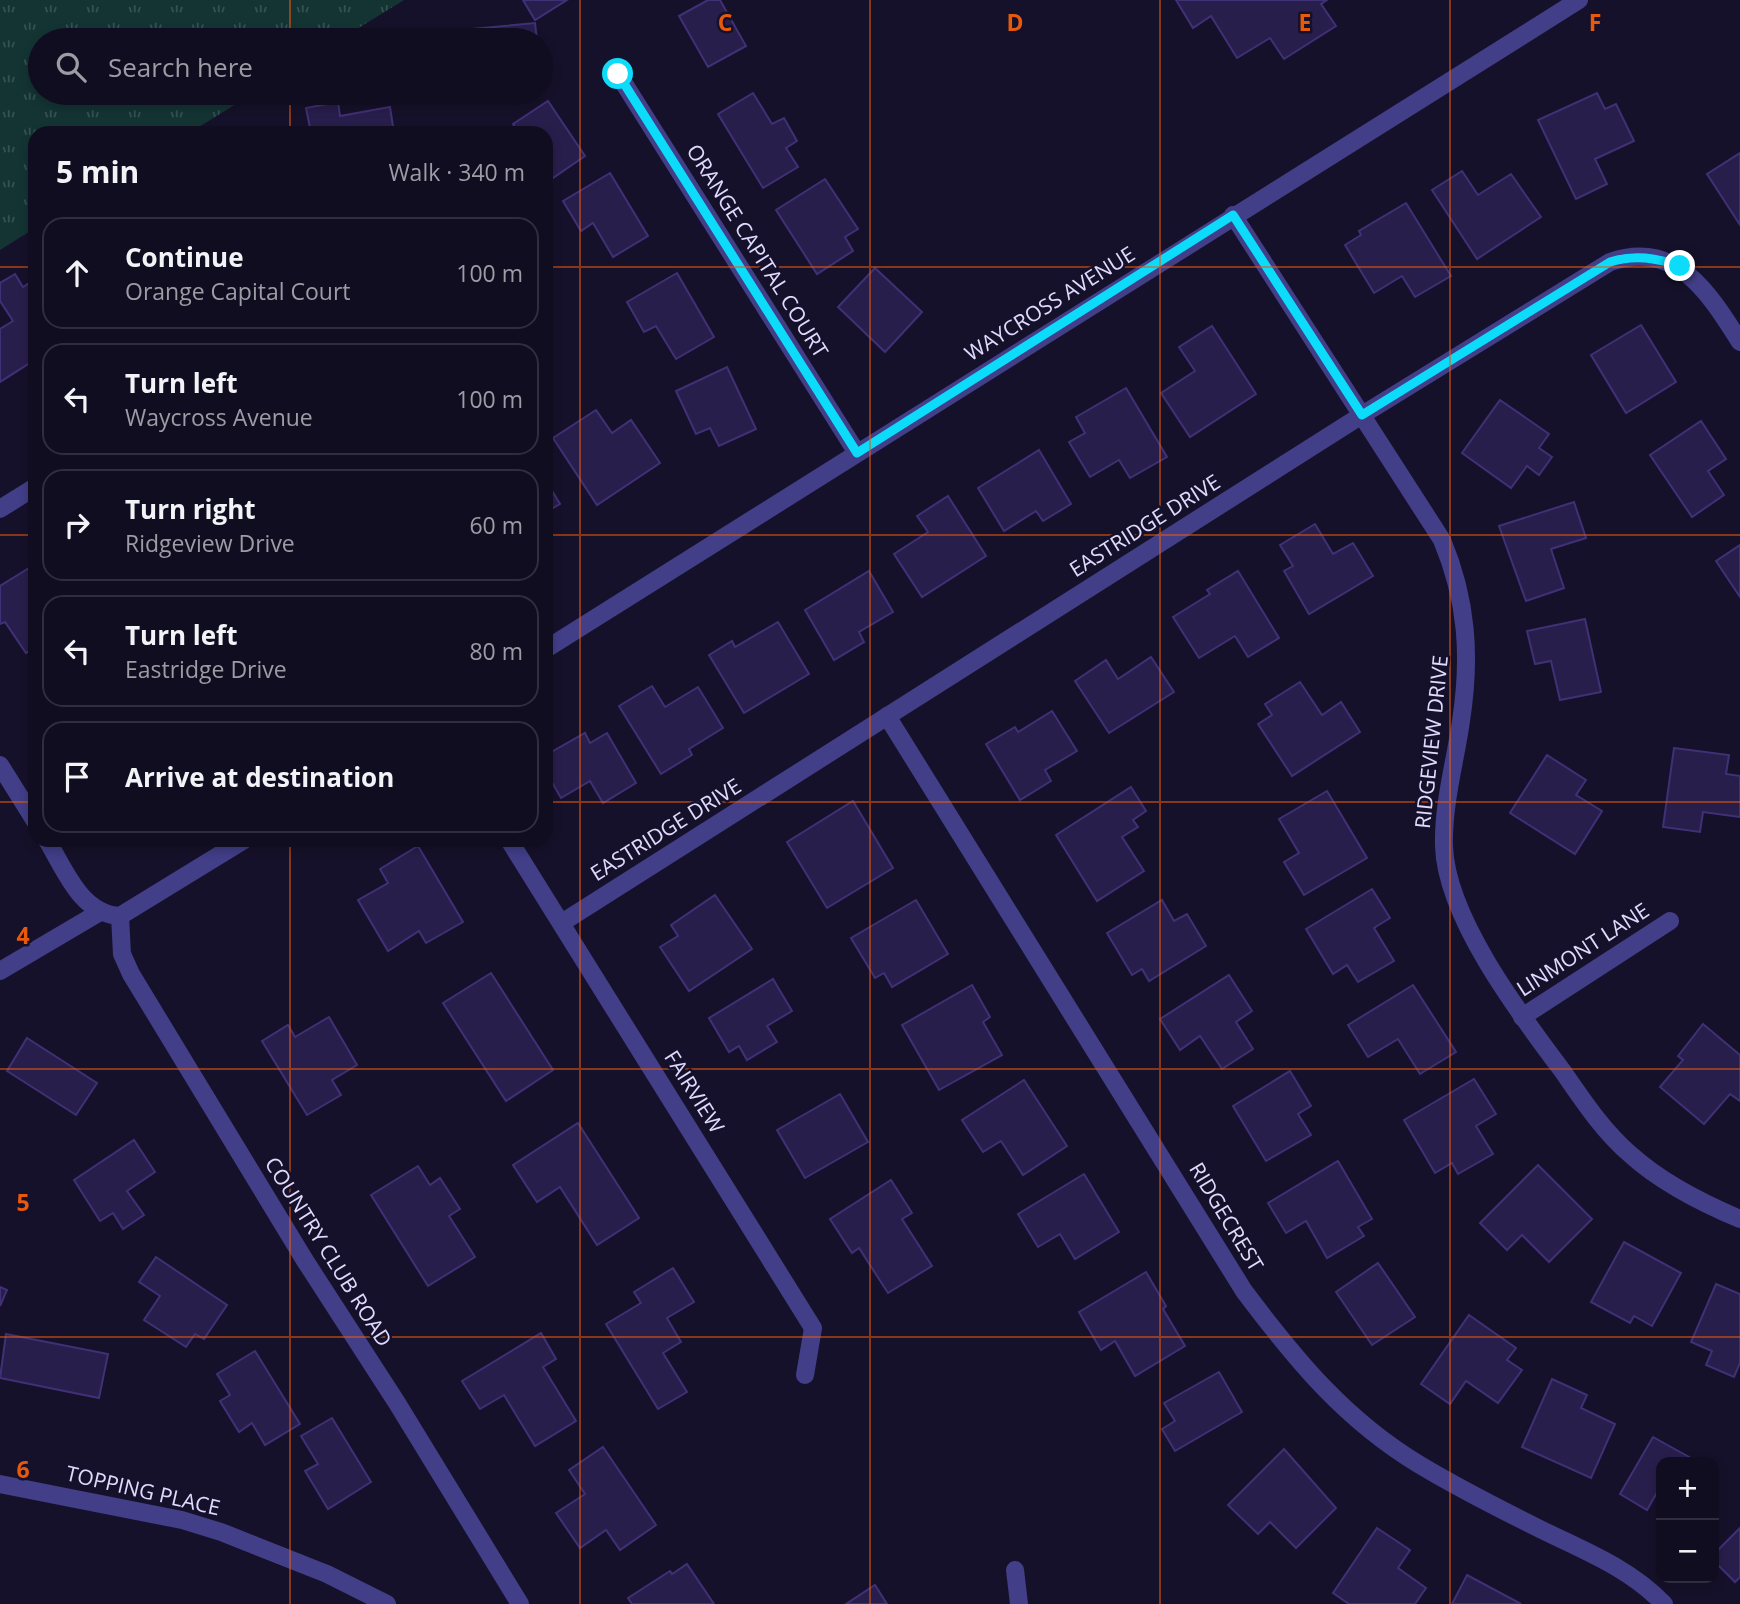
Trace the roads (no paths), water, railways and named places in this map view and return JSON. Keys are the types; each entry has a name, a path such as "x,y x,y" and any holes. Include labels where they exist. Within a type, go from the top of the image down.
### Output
{"street":[{"name":"WAYCROSS AVENUE","path":"553,645 1579,0"},
{"name":"ORANGE CAPITAL COURT","path":"618,74 857,453"},
{"name":"RIDGEVIEW DRIVE","path":"1233,215 1442,540 1458,577 1465,618 1465,682 1448,789 1444,847 1456,901 1522,1017 1598,1121 1630,1155 1665,1181 1740,1219"},
{"name":"EASTRIDGE DRIVE","path":"563,922 1362,415 1610,262 1626,257 1656,258 1680,266 1693,277 1740,342"},
{"path":"0,509 28,491"},
{"name":"RIDGECREST","path":"887,716 1244,1291 1298,1363 1336,1402 1382,1441 1421,1466 1528,1524 1621,1567 1664,1604"},
{"path":"0,765 28,810"},
{"path":"51,847 83,898 100,912 120,916 233,847"},
{"name":"FAIRVIEW","path":"514,847 563,922 813,1328 804,1375"},
{"path":"0,971 100,912"},
{"name":"COUNTRY CLUB ROAD","path":"120,916 122,954 131,974 304,1259 397,1403 520,1604"},
{"name":"LINMONT LANE","path":"1522,1017 1670,921"},
{"name":"TOPPING PLACE","path":"0,1484 182,1520 221,1532 327,1574 387,1604"},
{"path":"1015,1570 1019,1604"}]}
